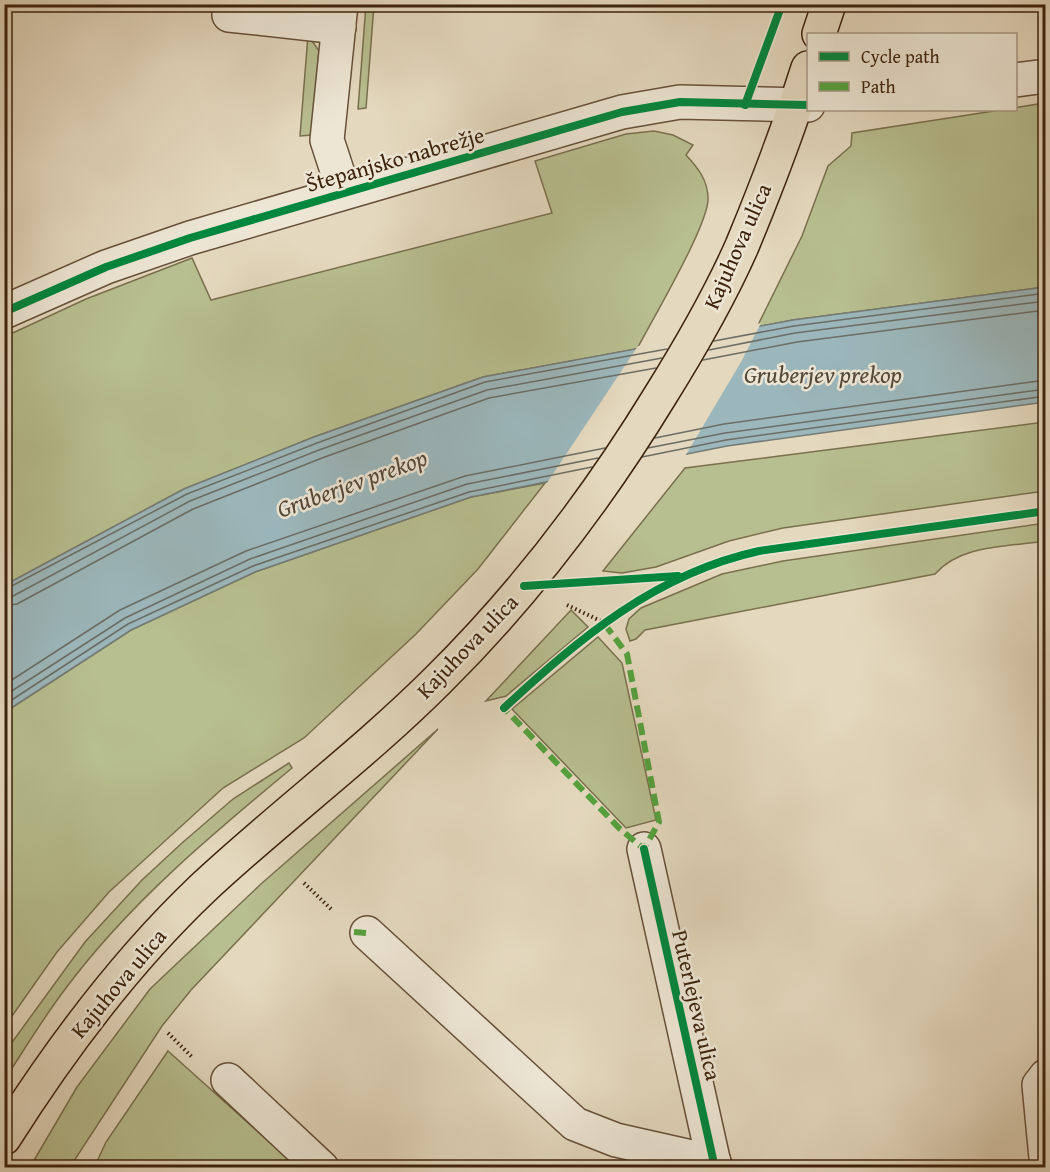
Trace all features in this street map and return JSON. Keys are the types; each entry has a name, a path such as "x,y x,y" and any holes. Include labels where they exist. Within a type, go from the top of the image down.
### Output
{"main road":[{"path":"819,33 829,4"},
{"name":"Kajuhova ulica","path":"4,1138 52,1064 97,1003 137,956 202,890 436,682 493,622 548,558 629,447 689,349 741,248 802,105 807,74"}],"street":[{"path":"229,15 340,16 327,140 344,192"},
{"path":"1017,80 1046,76"},
{"name":"Štepanjsko nabrežje","path":"4,312 106,267 190,238 652,105 680,102 802,105"},
{"name":"Puterlejeva ulica","path":"367,933 575,1124 616,1140 714,1165 644,849"},
{"path":"1046,1076 1039,1085 1039,1093 1046,1158"},
{"path":"228,1080 322,1167"}],"path":[{"path":"567,605 603,622"},
{"path":"304,883 337,915"}],"green space":[{"path":"366,5 374,5 366,108 358,109"},
{"path":"308,35 319,51 312,135 300,136"},
{"path":"1045,103 1045,287 793,320 757,327 802,236 828,166 851,146 852,133 994,111 1017,111 1017,107"},
{"path":"654,131 673,135 693,145 686,155 704,180 708,199 699,230 637,349 483,377 314,437 184,489 5,585 4,337 86,299 192,258 211,300 552,213 535,161 626,134"},
{"path":"1045,422 1045,491 783,528 729,541 656,567 622,573 603,571 685,468"},
{"path":"545,483 478,569 416,634 304,738 223,788 109,892 57,952 5,1026 5,712 131,630 255,572 471,497"},
{"path":"1045,523 1045,541 986,548 972,552 946,564 935,574 645,630 636,639 630,641 626,629 629,619 641,608 722,574 783,561"},
{"path":"571,610 588,627 506,696 486,701"},
{"path":"598,637 622,663 656,820 626,828 512,709"},
{"path":"438,729 191,990 162,1026 70,1167 30,1167 77,1087 150,989 261,884"},
{"path":"289,763 292,768 200,846 114,930 63,992 5,1079 5,1052 85,942 142,880 182,843 233,799"},
{"path":"168,1051 294,1164 290,1168 94,1168 106,1142"}],"water":[{"name":"Gruberjev prekop","path":"1045,287 1045,402 727,446 471,497 255,572 131,630 5,712 5,585 184,489 314,437 483,377 793,320"}],"pier":[{"path":"761,323 741,362 684,458 545,486 638,346"}],"marked path":[{"path":"508,704 504,708 620,829 644,849 659,822 627,654 603,622"},
{"path":"354,932 367,933"}],"cycle path":[{"path":"745,105 782,4"},
{"path":"4,312 106,267 190,238 622,112 680,102 807,105"},
{"path":"504,708 561,657 621,612 686,575 721,561 759,551 1046,511"},
{"path":"524,586 678,576"},
{"path":"644,849 715,1168"}]}
